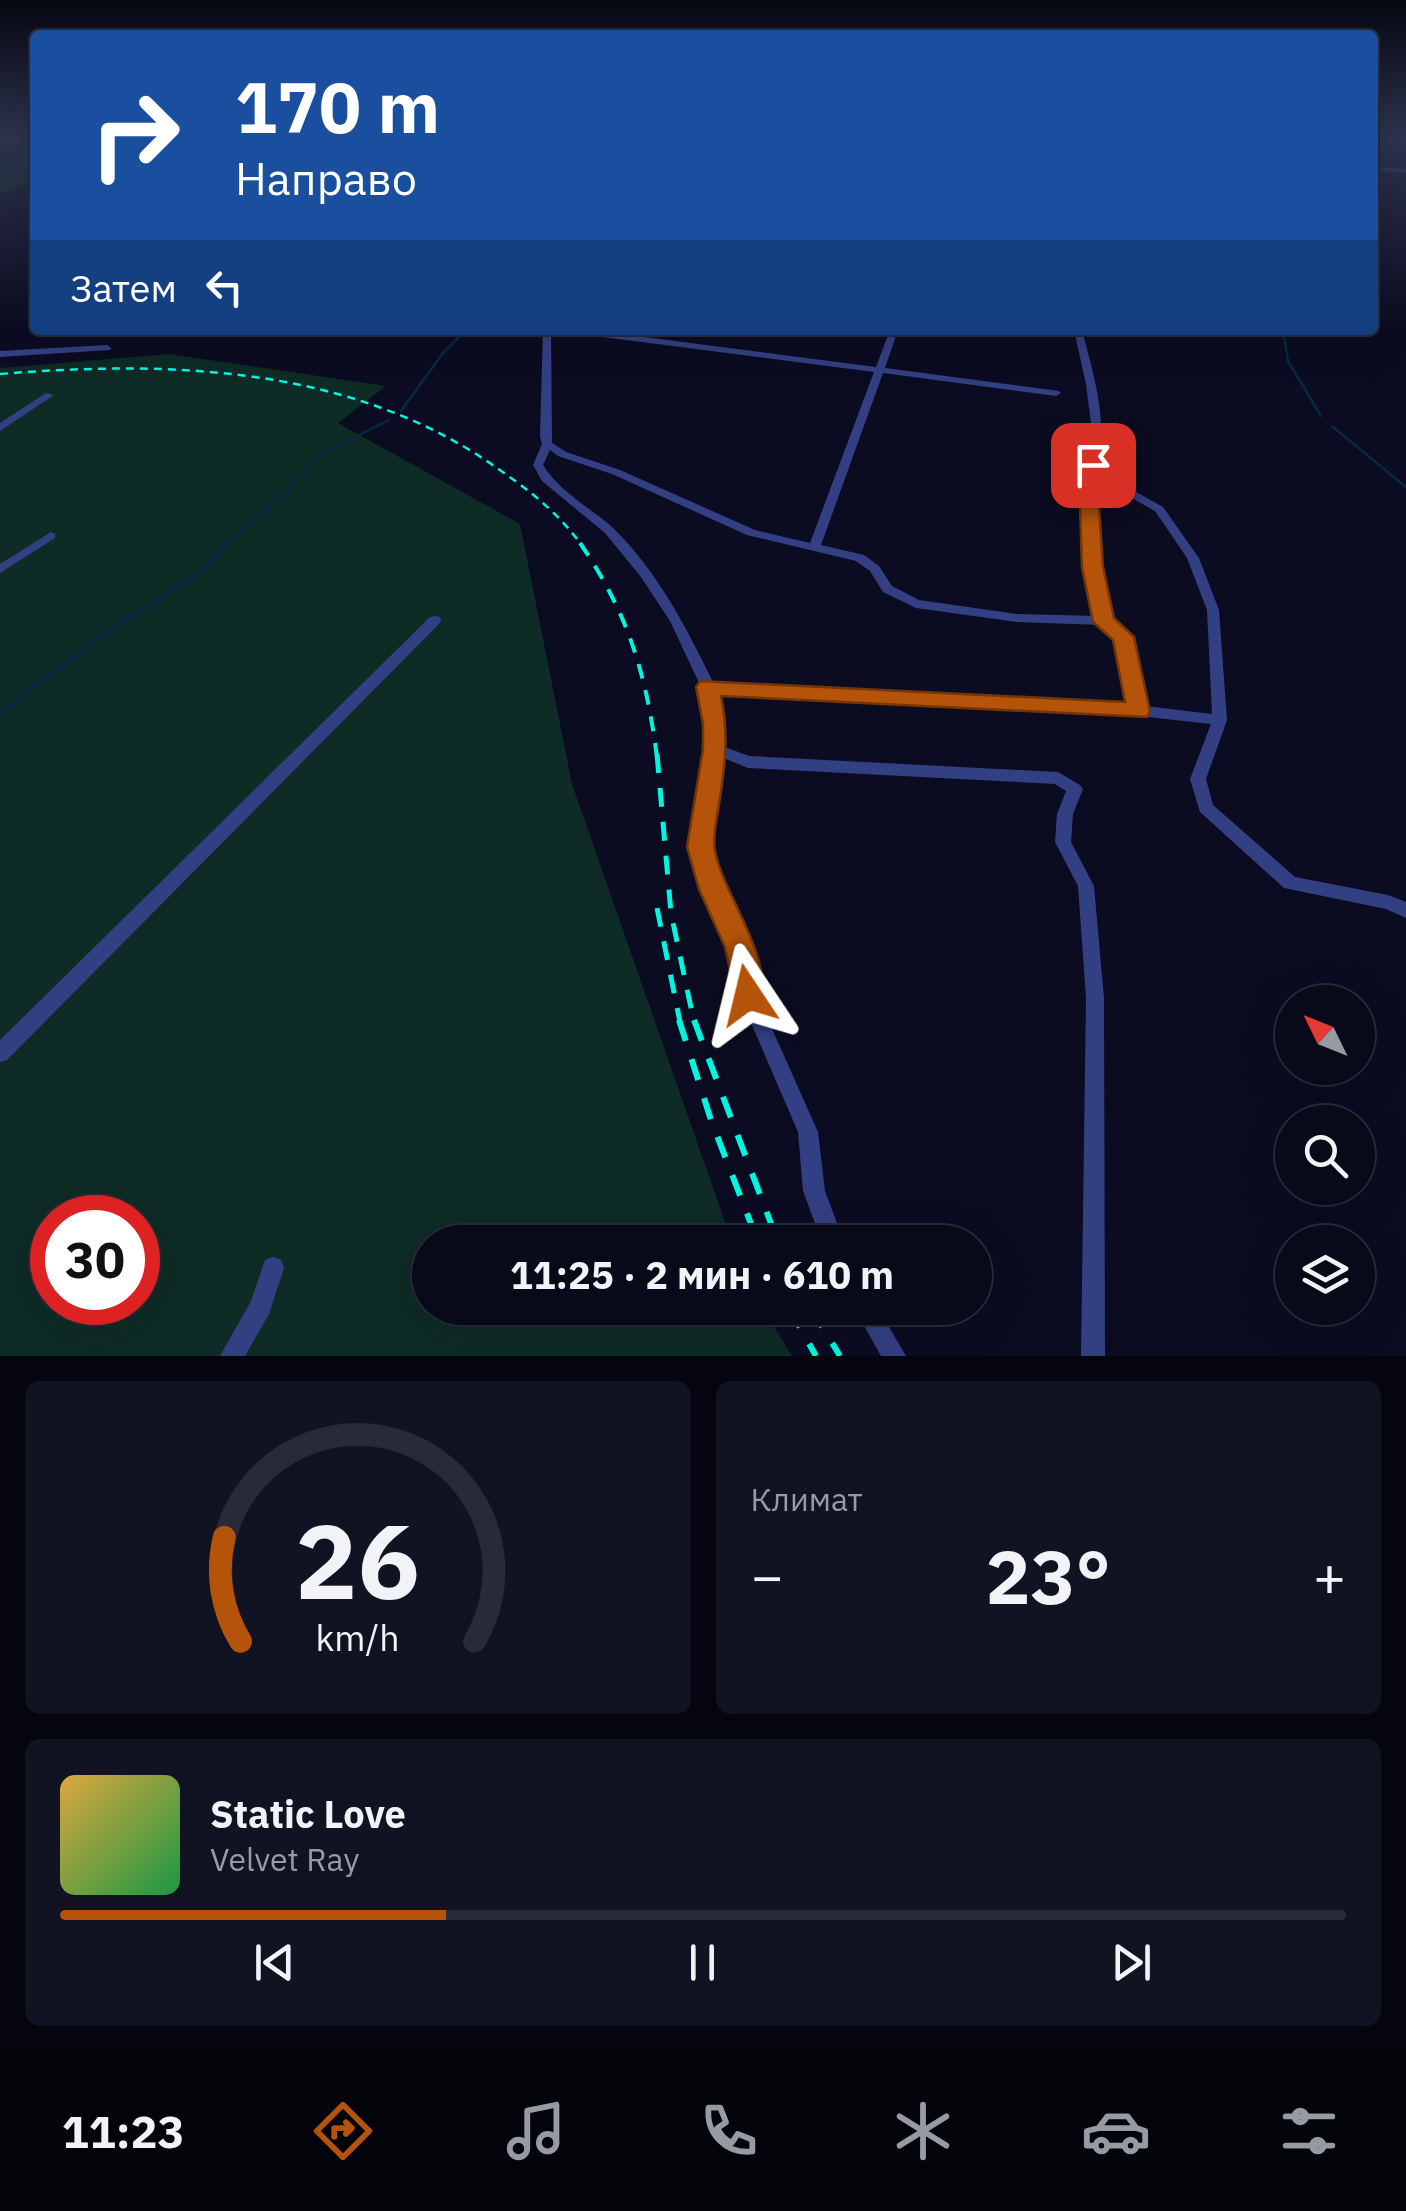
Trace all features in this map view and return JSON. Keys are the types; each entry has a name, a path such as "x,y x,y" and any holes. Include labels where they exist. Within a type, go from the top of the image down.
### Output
{"street":[{"path":"547,335 547,444 538,466 546,479 609,531 645,574 676,621 708,687 715,749 700,847 713,889 740,947 748,995 808,1132 814,1191 827,1225"},
{"path":"609,335 1056,393"},
{"path":"815,546 892,335"},
{"path":"1079,335 1091,383 1093,465 1088,476 1092,567 1104,622"},
{"path":"0,354 107,348"},
{"path":"0,428 49,395"},
{"path":"547,444 562,454 616,472 751,533 860,558 887,589 931,609 1104,622 1123,637 1138,711"},
{"path":"1093,465 1116,485 1159,509 1193,558 1213,610 1220,720 1198,779 1206,808 1290,884 1388,902 1406,910"},
{"path":"0,569 52,536"},
{"path":"0,1052 435,620"},
{"path":"708,687 1138,711 1220,720"},
{"path":"715,749 748,762 1058,778 1075,789 1066,814 1063,842 1086,886 1095,998 1094,1356"},
{"path":"232,1356 261,1306 274,1268"},
{"path":"875,1325 894,1356"}],"green space":[{"path":"169,354 386,386 338,423 520,524 572,784 726,1225 412,1225 412,1325 773,1325 792,1356 0,1356 0,368"}],"waterway":[{"path":"401,411 461,335"},
{"path":"1284,335 1288,361 1321,416"},
{"path":"224,546 293,485 319,455 389,420"},
{"path":"1333,427 1406,487"},
{"path":"0,713 100,637 205,569 226,543"}],"railway":[{"path":"0,374 197,371 262,378 326,391 388,410 448,437 536,497 582,546"},
{"path":"582,546 623,619 647,698 657,757"},
{"path":"657,754 671,913 694,1022"},
{"path":"657,908 680,1022"},
{"path":"679,1020 711,1120 751,1225"},
{"path":"694,1020 772,1225"},
{"path":"799,1325 816,1356"},
{"path":"821,1325 840,1356"}],"route":[{"path":"748,995 740,947 713,889 700,847 715,749 708,687 1138,711 1123,637 1104,622 1092,567 1088,476 1093,465"}]}
